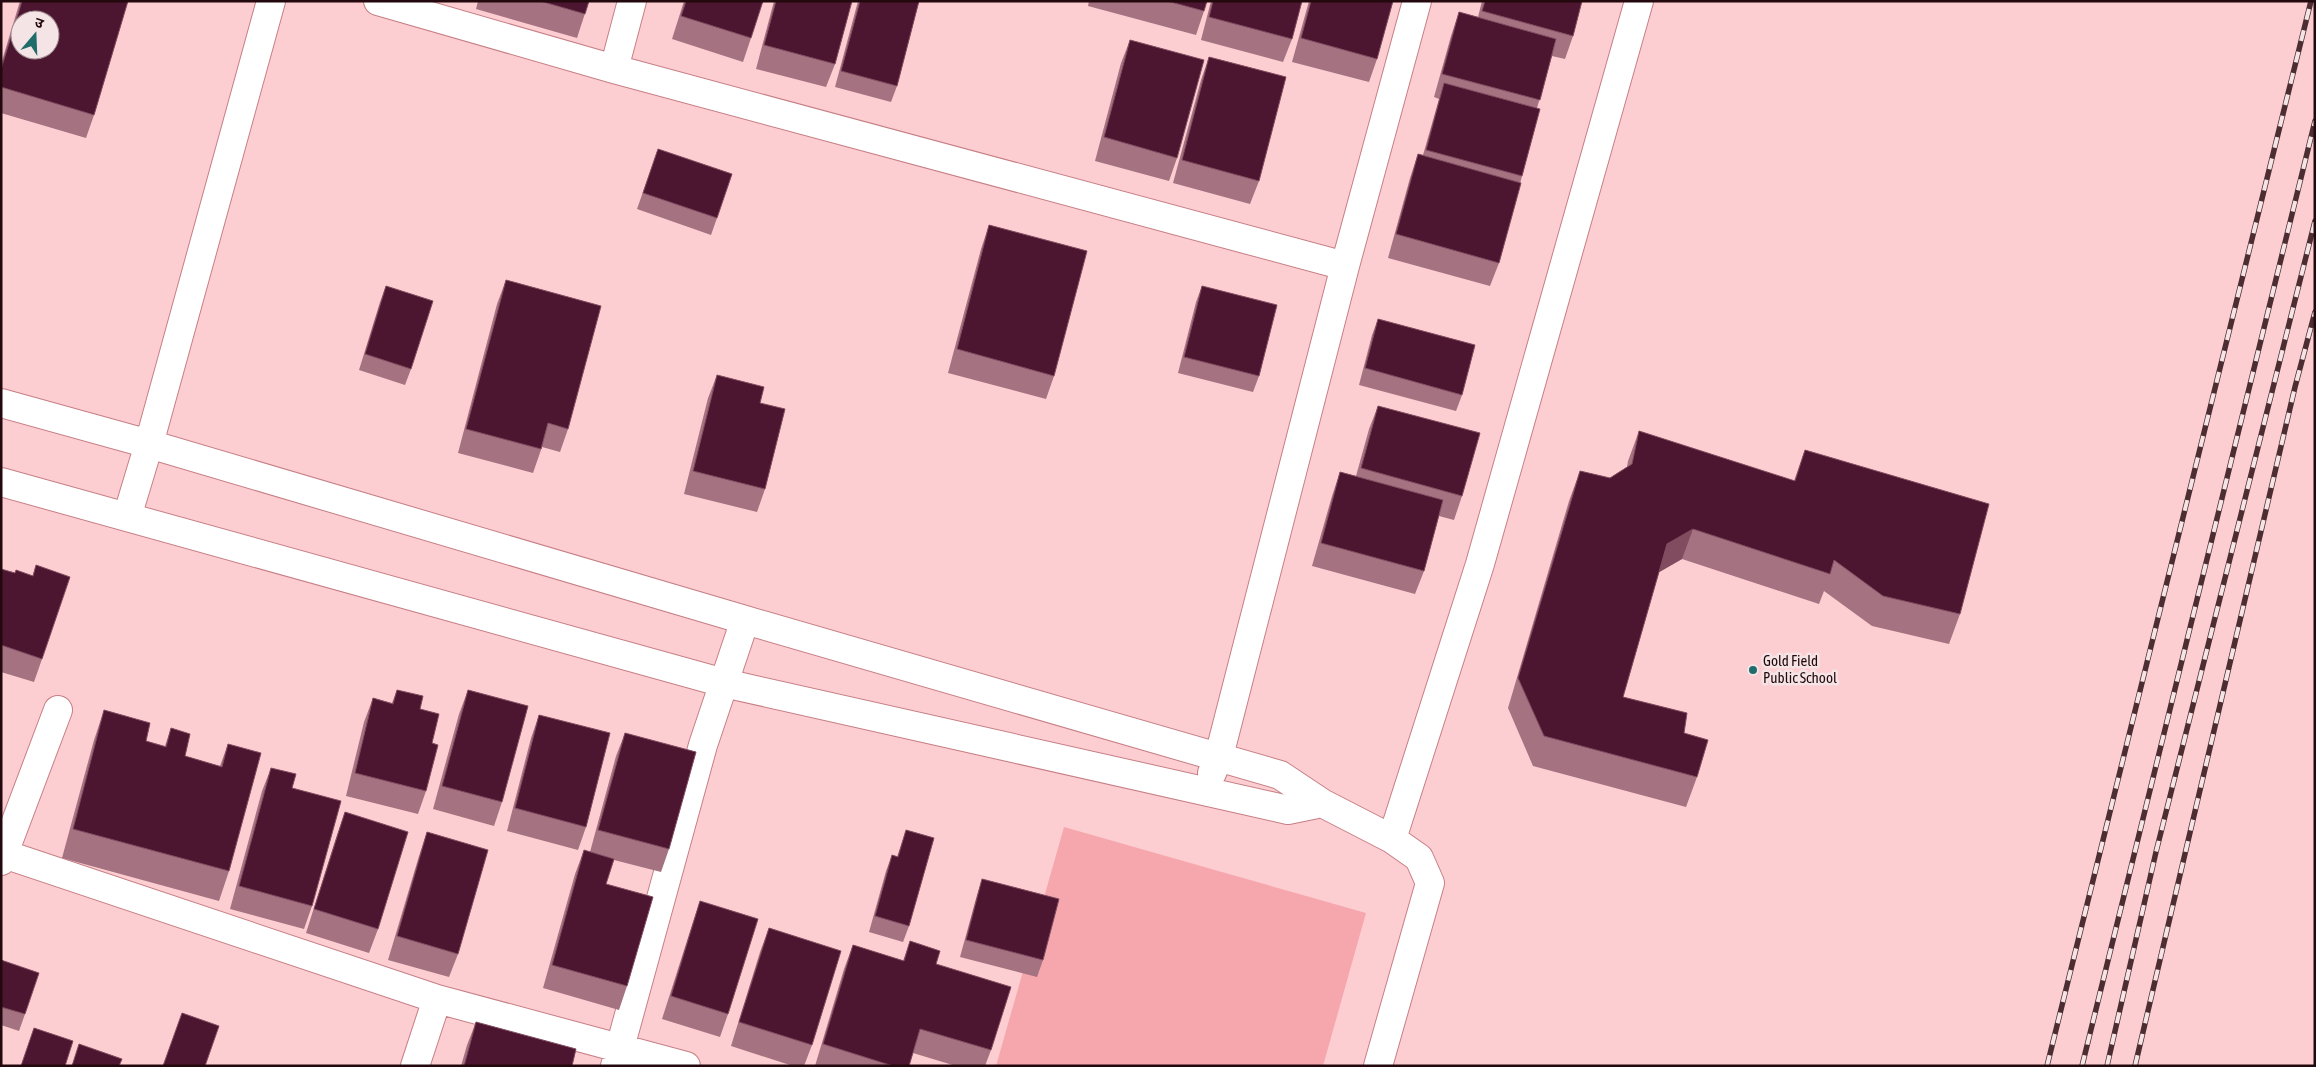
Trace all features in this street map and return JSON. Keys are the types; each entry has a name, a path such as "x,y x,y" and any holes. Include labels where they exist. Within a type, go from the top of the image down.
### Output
{"street":[{"path":"126,516 149,444 271,1"},
{"path":"378,1 614,69 1344,266"},
{"path":"614,69 632,1"},
{"path":"1204,790 1219,756 1344,266 1417,1"},
{"path":"1392,839 1480,564 1639,1"},
{"path":"1,403 149,444 745,620 1280,775 1322,804 1392,839 1419,858 1430,883 1378,1066"},
{"path":"1,482 724,683 1288,810 1322,804"},
{"path":"618,1056 703,745 745,620"},
{"path":"58,710 3,857 618,1056 686,1066"},
{"path":"414,1066 437,999"}],"shaded area":[{"path":"1064,827 1366,913 1323,1066 996,1066"}],"building":[{"path":"22,1 128,1 94,115 1,87 1,69 10,40 10,60 60,60 60,10 19,10"},
{"path":"540,1 589,1 585,14"},
{"path":"686,1 763,1 751,38 681,16"},
{"path":"776,1 852,1 835,64 764,45"},
{"path":"860,1 919,1 897,86 841,71"},
{"path":"1167,1 1207,1 1204,11"},
{"path":"1213,1 1302,1 1292,39 1209,17"},
{"path":"1311,1 1393,1 1377,59 1301,38"},
{"path":"1485,1 1582,1 1573,36 1482,11"},
{"path":"1459,12 1556,39 1540,100 1442,74"},
{"path":"1130,40 1204,60 1177,158 1104,137"},
{"path":"1209,57 1286,77 1259,181 1182,160"},
{"path":"1444,83 1540,109 1522,176 1426,150"},
{"path":"658,149 732,174 717,218 643,193"},
{"path":"1418,154 1521,183 1499,263 1396,234"},
{"path":"989,225 1087,251 1054,376 957,349"},
{"path":"506,280 601,306 568,429 548,423 541,449 466,429"},
{"path":"386,286 433,301 411,369 365,354"},
{"path":"1202,286 1277,305 1259,376 1184,357"},
{"path":"1378,319 1475,345 1462,395 1365,368"},
{"path":"717,375 764,387 760,403 785,409 765,489 693,471"},
{"path":"1378,406 1480,433 1462,496 1361,468"},
{"path":"1639,431 1795,481 1805,450 1989,504 1960,614 1883,596 1834,560 1830,574 1693,529 1667,544 1623,697 1687,713 1684,733 1708,740 1697,777 1544,736 1518,678 1580,471 1610,478 1632,464"},
{"path":"1340,472 1443,500 1424,571 1321,543"},
{"path":"36,565 70,577 42,659 1,645 1,569 15,573 16,570 33,576"},
{"path":"397,690 423,696 420,709 439,714 432,743 438,745 426,791 355,773 373,698 393,704"},
{"path":"468,690 528,706 502,802 442,786"},
{"path":"104,710 150,723 146,741 166,747 171,728 190,734 185,756 222,767 228,744 261,753 229,871 73,829"},
{"path":"539,715 610,733 586,827 515,808"},
{"path":"625,733 696,752 669,849 598,830"},
{"path":"271,768 296,774 292,788 341,801 312,906 239,886"},
{"path":"345,812 408,832 378,929 314,909"},
{"path":"906,830 934,838 909,926 875,916 892,855 898,857"},
{"path":"427,832 488,850 458,954 397,936"},
{"path":"584,850 614,859 606,884 653,897 627,986 552,965"},
{"path":"982,879 1059,899 1043,960 966,940"},
{"path":"700,901 758,919 728,1014 671,996"},
{"path":"769,928 841,951 812,1045 739,1022"},
{"path":"910,941 940,951 936,964 1011,987 991,1050 920,1029 909,1066 893,1066 823,1044 853,945 904,961"},
{"path":"1,960 39,973 25,1014 1,1007"},
{"path":"182,1013 219,1026 205,1066 163,1066"},
{"path":"476,1022 576,1049 572,1066 464,1066"},
{"path":"34,1028 73,1041 65,1066 21,1066"},
{"path":"79,1044 122,1059 119,1066 72,1066"}],"railway":[{"path":"2047,1066 2311,1"},
{"path":"2082,1066 2315,121"},
{"path":"2107,1066 2156,852 2315,221"},
{"path":"2135,1066 2295,387 2315,312"}],"place":[{"name":"Gold Field Public School","path":"1753,670"}]}
